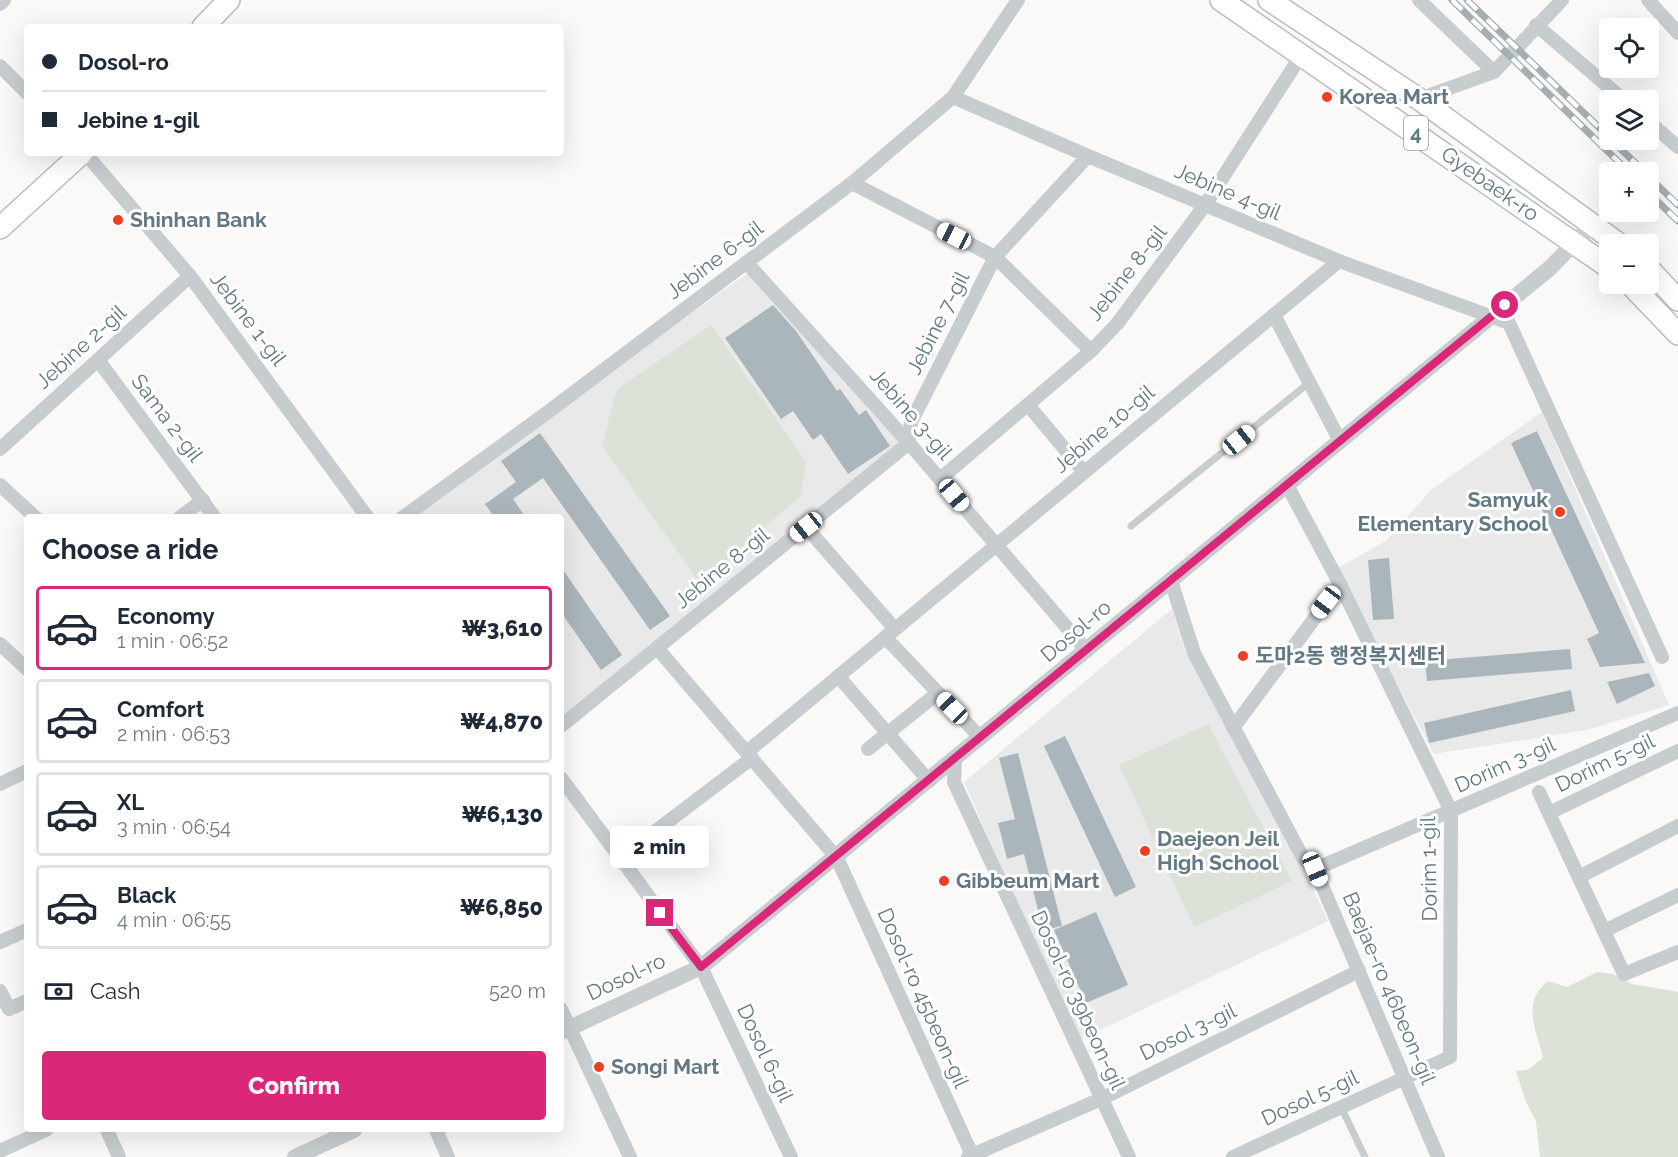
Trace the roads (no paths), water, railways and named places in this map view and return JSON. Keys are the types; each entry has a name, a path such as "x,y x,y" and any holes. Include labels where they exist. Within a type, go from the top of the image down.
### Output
{"main road":[{"path":"206,24 229,0"},
{"name":"Gyebaek-ro","path":"1221,0 1599,260"},
{"name":"Gyebaek-ro","path":"1269,0 1419,99 1606,234"},
{"path":"0,228 81,156"},
{"path":"1659,280 1678,300"},
{"path":"1640,294 1678,334"}],"street":[{"path":"0,4 4,0"},
{"name":"Jebine 6-gil","path":"408,514 548,412 852,183 953,97 1018,0"},
{"path":"1419,0 1494,72"},
{"path":"1419,99 1494,72 1562,0"},
{"path":"1648,0 1678,33"},
{"path":"1536,25 1612,90"},
{"name":"Jebine 8-gil","path":"940,479 1091,351 1117,324 1205,205 1302,54"},
{"path":"0,66 24,90"},
{"name":"Jebine 4-gil","path":"953,97 1340,261 1490,318 1509,323 1662,657"},
{"path":"1659,131 1678,147"},
{"name":"Jebine 1-gil","path":"87,156 190,276 365,514"},
{"name":"Jebine 7-gil","path":"909,443 911,422 995,257 1088,156"},
{"name":"Jebine 7-gil","path":"852,183 995,257 1091,351"},
{"name":"Dosol-ro","path":"565,1030 701,967 837,858 1490,318 1575,243 1593,224"},
{"name":"Jebine 10-gil","path":"620,858 749,755 838,676 1340,261"},
{"name":"Jebine 3-gil","path":"747,262 909,443 1087,651"},
{"name":"Jebine 2-gil","path":"0,449 190,276"},
{"path":"1274,315 1340,441"},
{"name":"Sama 2-gil","path":"98,360 212,514"},
{"path":"1028,405 1084,472"},
{"name":"Jebine 8-gil","path":"564,724 909,443"},
{"path":"0,485 32,514"},
{"name":"Dorim 1-gil","path":"1287,486 1340,584 1451,811 1450,1057 1404,1078"},
{"path":"185,514 202,500"},
{"path":"806,527 938,693 981,738"},
{"name":"Baejae-ro 46beon-gil","path":"1171,581 1194,653 1303,858 1315,869 1438,1157"},
{"path":"1233,728 1340,584"},
{"path":"0,644 24,666"},
{"path":"657,648 837,858"},
{"path":"838,676 929,781"},
{"path":"868,749 938,693"},
{"name":"Dorim 3-gil","path":"1315,869 1678,713"},
{"name":"Dorim 5-gil","path":"1678,751 1549,813 1624,974 1678,952"},
{"name":"Dosol-ro 39beon-gil","path":"955,759 954,782 1129,1157"},
{"path":"0,784 24,772"},
{"path":"564,782 701,967"},
{"path":"1539,792 1549,813"},
{"path":"1579,876 1678,826"},
{"name":"Dosol-ro 45beon-gil","path":"837,858 970,1156"},
{"path":"1604,932 1678,895"},
{"path":"0,942 24,931"},
{"name":"Dosol 6-gil","path":"701,967 790,1157"},
{"name":"Dosol 3-gil","path":"970,1156 1101,1099 1359,971"},
{"path":"0,991 9,1010 24,1002"},
{"path":"565,1030 630,1157"},
{"name":"Dosol 5-gil","path":"1233,1157 1404,1078"},
{"path":"0,1151 42,1132"},
{"path":"108,1132 119,1157"},
{"path":"295,1157 350,1132"},
{"path":"437,1132 448,1157"}],"lane":[{"path":"1131,526 1310,382"},
{"path":"1341,1107 1365,1157"}],"railway":[{"path":"1452,0 1619,162"},
{"path":"1467,0 1599,127"},
{"path":"1622,150 1634,162"},
{"path":"1659,187 1678,205"},
{"path":"1659,203 1678,221"}],"place":[{"name":"Korea Mart","path":"1327,97"},
{"name":"Shinhan Bank","path":"118,220"},
{"name":"Samyuk Elementary School","path":"1560,512"},
{"name":"도마2동 행정복지센터","path":"1243,656"},
{"name":"Daejeon Jeil High School","path":"1145,851"},
{"name":"Gibbeum Mart","path":"944,881"},
{"name":"Songi Mart","path":"599,1067"}]}
